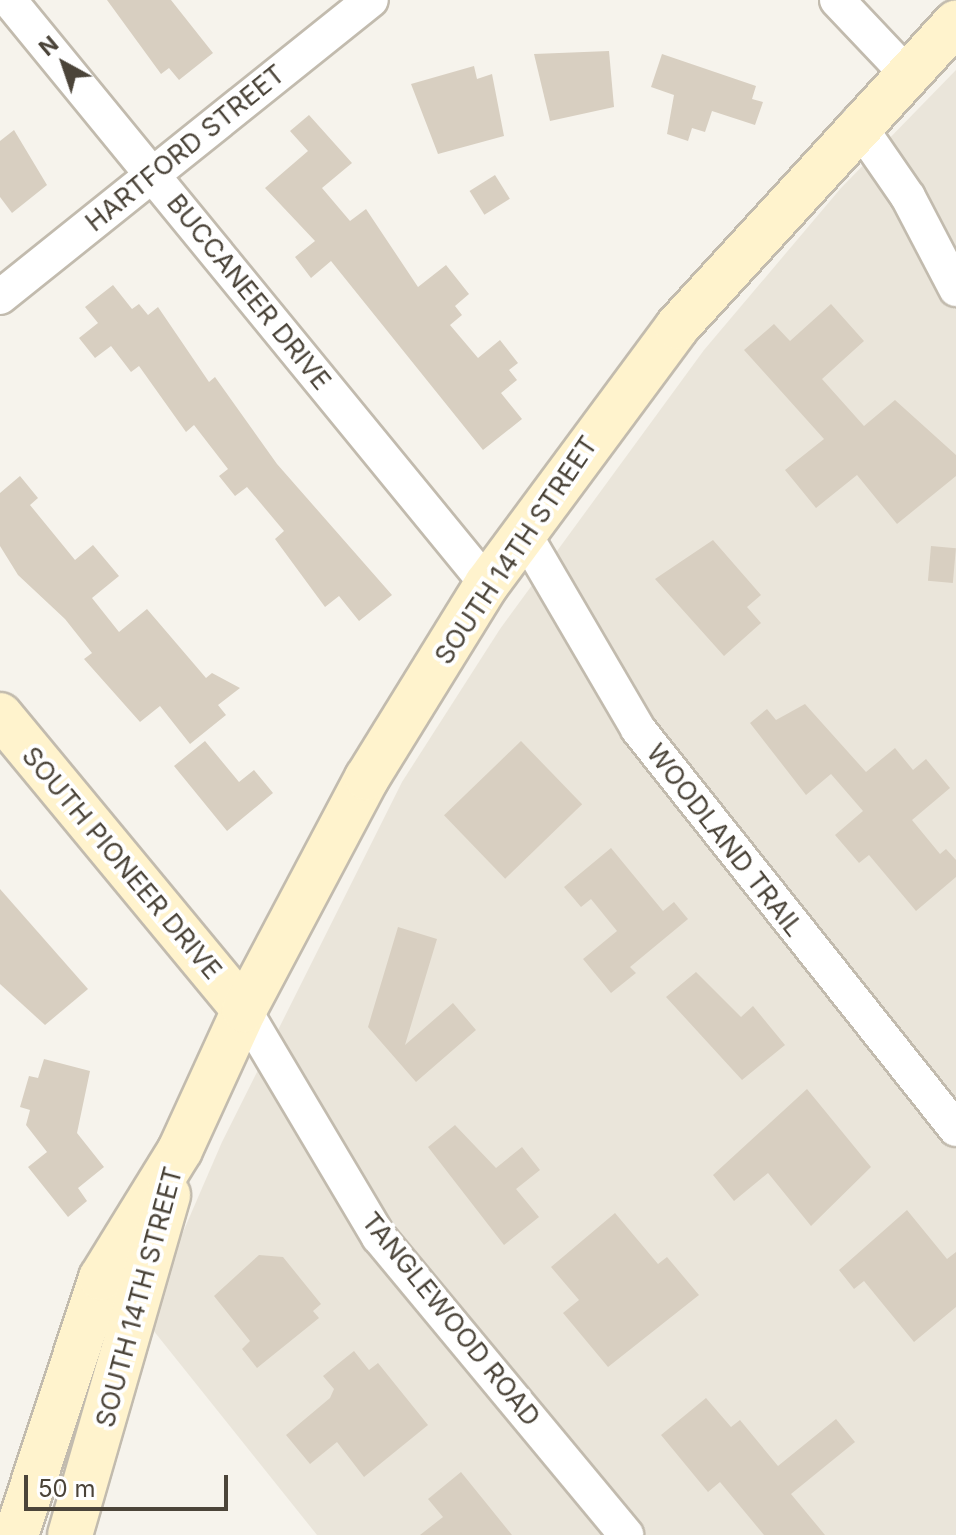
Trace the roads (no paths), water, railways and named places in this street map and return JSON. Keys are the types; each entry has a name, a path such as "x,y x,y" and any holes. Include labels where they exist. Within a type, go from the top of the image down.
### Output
{"main road":[{"name":"SOUTH 14TH STREET","path":"16,1535 101,1278 180,1150 244,1010 367,778 487,584 677,327 857,123 956,23"},
{"name":"SOUTH PIONEER DRIVE","path":"0,715 244,1010"},
{"name":"SOUTH 14TH STREET","path":"70,1535 136,1322 180,1150"},
{"path":"101,1278 136,1322"}],"street":[{"name":"BUCCANEER DRIVE","path":"9,0 487,584"},
{"name":"HARTFORD STREET","path":"0,297 371,0"},
{"path":"837,0 905,72"},
{"path":"857,123 908,197 956,289"},
{"name":"WOODLAND TRAIL","path":"523,532 638,729 956,1129"},
{"name":"TANGLEWOOD ROAD","path":"244,1010 379,1237 626,1535"}]}
